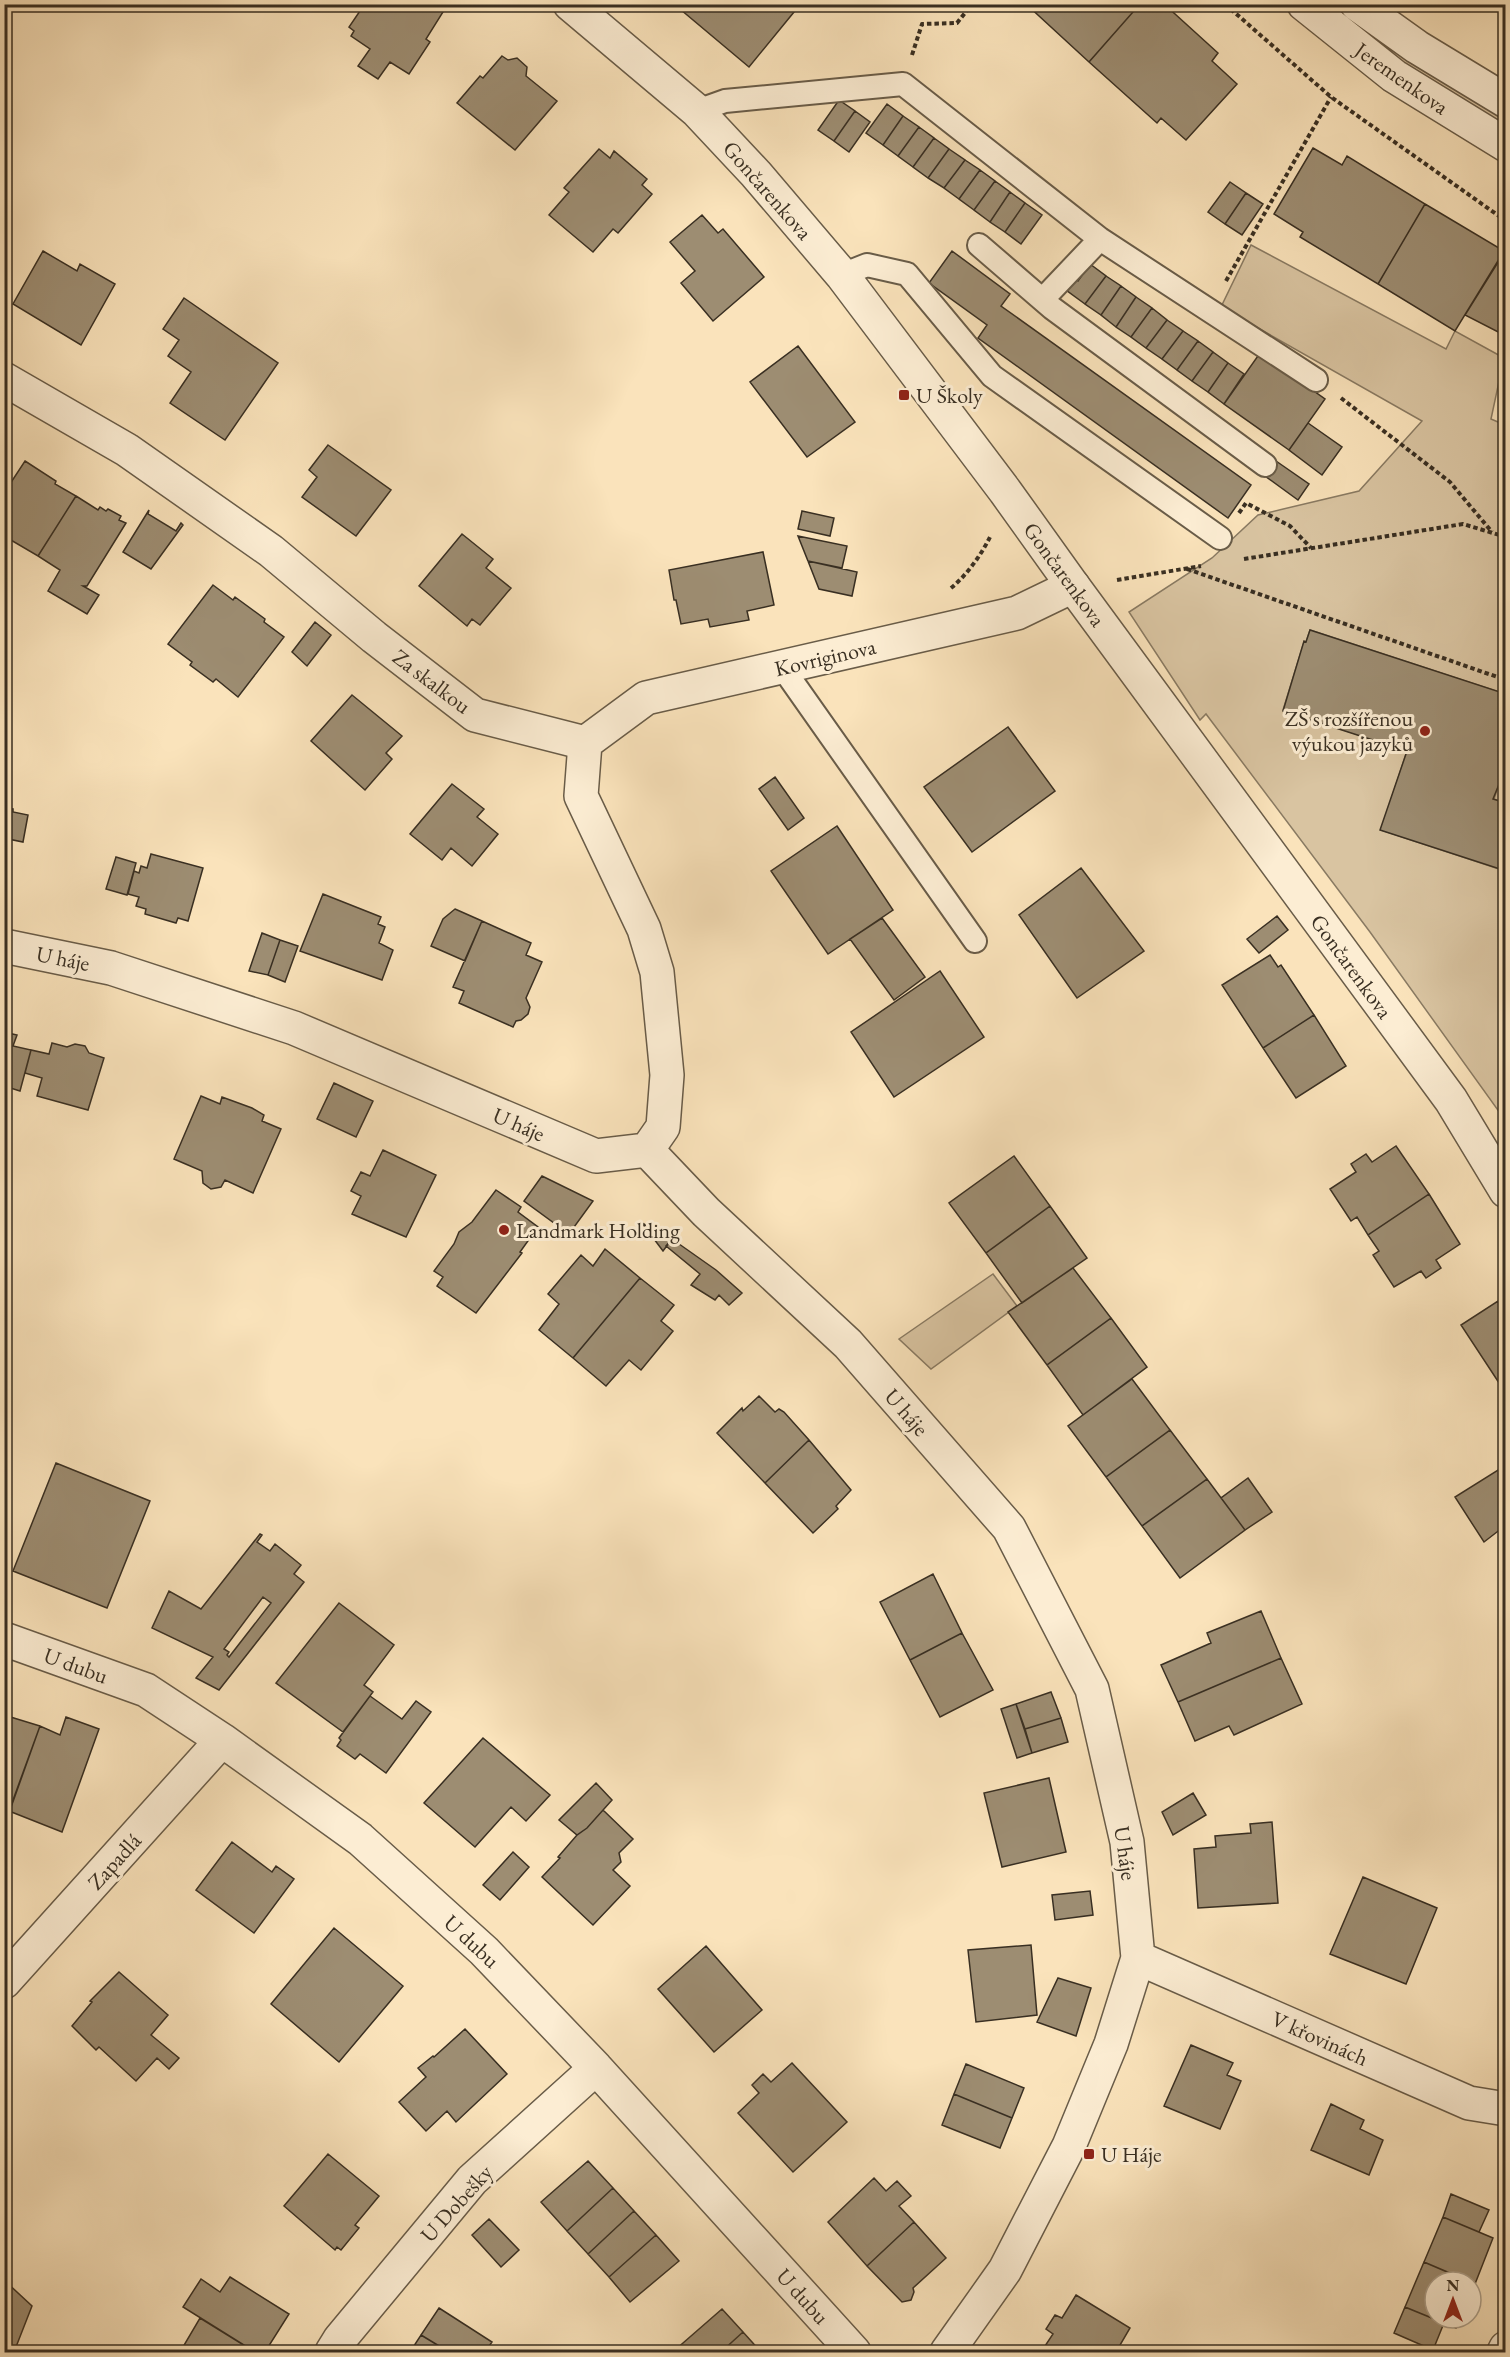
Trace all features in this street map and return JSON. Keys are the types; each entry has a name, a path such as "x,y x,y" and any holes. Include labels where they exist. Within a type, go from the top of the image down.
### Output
{"street":[{"name":"Gončarenkova","path":"570,4 697,111 756,174 842,275 1005,491 1451,1100 1506,1191"},
{"name":"Jeremenkova","path":"1304,4 1394,76 1506,145"},
{"name":"Jeremenkova","path":"1357,4 1417,47 1506,101"},
{"name":"Za skalkou","path":"4,379 127,450 271,551 374,637 475,715 585,743"},
{"name":"Kovriginova","path":"585,743 646,698 1017,613 1073,586"},
{"path":"585,743 581,796 644,929 657,972 667,1076 663,1127 646,1150"},
{"name":"U háje","path":"4,946 111,968 294,1028 596,1156 646,1150 706,1212 848,1344 1009,1528 1092,1689 1127,1842 1138,1959 1111,2044 1069,2146 1005,2270 947,2352"},
{"name":"U dubu","path":"4,1639 146,1690 222,1740 360,1839 484,1951 596,2068 855,2352"},
{"name":"Zapadlá","path":"4,1982 222,1740"},
{"name":"V křovinách","path":"1138,1959 1469,2103 1506,2109"},
{"name":"U Dobešky","path":"332,2352 340,2339 472,2180 596,2068"},
{"path":"1503,2352 1506,2348"}],"lane":[{"path":"697,111 725,101 903,84 1100,239 1316,380"},
{"path":"1043,299 1100,239"},
{"path":"979,244 1043,299 1265,465"},
{"path":"842,275 867,265 907,274 992,376 1220,538"},
{"path":"782,667 975,941"}],"path":[{"path":"903,84 922,24 957,23 972,4"},
{"path":"1225,4 1331,97 1506,221"},
{"path":"1209,310 1331,97"},
{"path":"1316,380 1450,482 1493,533"},
{"path":"949,589 959,582 985,548 997,524 1005,491"},
{"path":"1220,538 1246,503 1290,526 1311,548"},
{"path":"1243,559 1463,524 1506,537"},
{"path":"1073,586 1209,565"},
{"path":"1186,568 1506,680"}],"shaded area":[{"path":"1322,5 1337,5 1505,118 1505,131 1402,67"},
{"path":"1251,245 1446,349 1455,331 1504,358 1491,419 1505,425 1505,694 1310,630 1304,642 1283,710 1407,751 1381,830 1505,871 1505,1120 1370,932 1206,714 1200,720 1129,612 1212,558 1258,515 1359,491 1422,421 1221,307"},
{"path":"1505,767 1505,803 1494,799"},
{"path":"993,1274 1017,1306 931,1369 899,1339"}],"building":[{"path":"371,4 433,4 443,12 426,39 430,42 409,74 390,62 378,79 358,66 370,49 351,36 354,31 349,27 364,5 369,8"},
{"path":"674,4 785,4 794,12 749,67"},
{"path":"1026,4 1140,4 1089,62"},
{"path":"1140,4 1164,4 1218,53 1212,61 1237,84 1186,140 1161,118 1157,123 1089,62"},
{"path":"502,56 508,60 517,58 527,67 526,76 557,101 515,150 457,103 480,76 483,78"},
{"path":"839,100 855,111 834,141 818,130"},
{"path":"887,104 903,116 883,145 866,133"},
{"path":"855,111 870,122 849,152 834,141"},
{"path":"903,116 919,127 898,156 883,145"},
{"path":"919,127 934,138 913,167 898,156"},
{"path":"934,138 949,149 928,178 913,167"},
{"path":"1313,148 1342,165 1347,156 1425,204 1378,284 1300,237 1303,232 1274,214"},
{"path":"599,149 610,158 614,151 647,179 642,185 652,194 618,233 613,229 593,252 549,215 569,192 564,188"},
{"path":"949,149 965,160 944,188 928,178"},
{"path":"965,160 980,170 959,199 944,188"},
{"path":"980,170 995,181 974,210 959,199"},
{"path":"995,181 1010,192 990,222 974,210"},
{"path":"1230,182 1246,193 1225,224 1208,212"},
{"path":"1010,192 1025,203 1005,232 990,222"},
{"path":"1246,193 1263,204 1242,235 1225,224"},
{"path":"1025,203 1042,215 1021,244 1005,232"},
{"path":"1425,204 1504,251 1455,331 1378,284"},
{"path":"702,215 718,233 723,229 764,277 713,321 681,283 695,271 670,242"},
{"path":"43,251 77,271 80,264 115,284 81,345 13,304"},
{"path":"952,251 1010,294 1001,306 1251,485 1228,518 978,338 987,325 929,283"},
{"path":"1500,259 1506,262 1506,336 1465,315"},
{"path":"1090,264 1106,276 1085,304 1066,290 1075,279 1078,281"},
{"path":"1106,276 1121,286 1101,315 1085,304"},
{"path":"1121,286 1136,297 1116,327 1101,315"},
{"path":"1136,297 1152,308 1131,337 1116,327"},
{"path":"184,298 278,363 225,440 170,403 191,372 168,356 179,340 163,329"},
{"path":"1152,308 1167,320 1146,348 1131,337"},
{"path":"1167,320 1183,331 1162,359 1146,348"},
{"path":"1183,331 1198,341 1177,370 1162,359"},
{"path":"1198,341 1213,352 1192,381 1177,370"},
{"path":"798,346 855,422 807,457 750,382"},
{"path":"1213,352 1228,363 1208,392 1192,381"},
{"path":"1260,353 1325,399 1289,450 1224,404"},
{"path":"1228,363 1244,374 1224,404 1208,392"},
{"path":"1308,423 1342,447 1322,475 1289,450"},
{"path":"328,445 391,490 356,536 302,497 317,477 309,470"},
{"path":"25,461 56,481 55,484 76,496 38,556 4,536 4,493"},
{"path":"1276,461 1309,484 1298,500 1265,476"},
{"path":"76,496 98,510 100,507 106,511 108,509 121,516 119,520 126,523 87,586 83,586 99,595 87,614 48,591 60,570 38,556"},
{"path":"149,510 148,514 176,531 181,523 183,525 151,569 123,552"},
{"path":"802,511 834,518 830,536 798,529"},
{"path":"462,534 493,559 486,568 511,588 480,625 472,619 467,626 419,586"},
{"path":"798,536 847,546 842,568 808,561"},
{"path":"763,552 774,605 747,611 749,620 710,627 708,619 681,624 669,570"},
{"path":"808,561 857,572 852,596 819,589"},
{"path":"213,585 233,600 235,597 265,619 264,622 284,637 238,697 216,679 213,682 190,665 192,662 168,644"},
{"path":"315,622 331,635 307,666 292,652"},
{"name":"ZŠ s rozšířenou výukou jazyků","path":"1310,630 1506,694 1506,767 1493,799 1506,803 1506,871 1380,830 1407,751 1283,711 1304,641 1306,642"},
{"path":"352,695 402,736 386,753 392,759 365,790 311,741"},
{"path":"1008,727 1055,791 972,852 924,787"},
{"path":"775,777 804,818 788,830 759,789"},
{"path":"452,784 484,809 477,817 498,834 472,866 451,848 442,860 410,834"},
{"path":"4,808 28,815 23,842 8,839 4,859"},
{"path":"837,826 893,910 828,954 771,871"},
{"path":"151,854 203,868 188,921 178,918 176,923 145,914 146,909 136,906 139,897 128,894 134,871 139,873 141,866 147,868"},
{"path":"116,857 136,863 127,895 106,889"},
{"path":"1081,868 1144,951 1077,998 1019,915"},
{"path":"323,894 381,917 378,924 385,927 379,943 393,950 382,980 300,951"},
{"path":"455,909 482,921 465,961 431,946 443,919"},
{"path":"1277,916 1288,930 1259,953 1247,939"},
{"path":"882,918 925,977 894,1000 850,939"},
{"path":"482,921 531,943 526,955 542,962 526,998 530,1007 528,1014 516,1021 513,1027 459,1003 464,991 453,987"},
{"path":"262,933 280,940 268,975 249,971"},
{"path":"280,940 298,946 285,982 268,975"},
{"path":"1270,955 1278,967 1281,965 1314,1015 1263,1048 1222,985"},
{"path":"940,971 984,1037 894,1097 851,1032"},
{"path":"1314,1015 1346,1066 1296,1098 1263,1048"},
{"path":"4,1032 17,1035 13,1046 31,1050 20,1091 4,1086"},
{"path":"52,1043 67,1047 75,1044 85,1046 89,1053 104,1058 88,1110 37,1096 42,1078 25,1073 31,1050 49,1054"},
{"path":"334,1083 373,1101 356,1137 317,1119"},
{"path":"201,1096 220,1104 222,1097 252,1108 264,1115 262,1121 281,1129 253,1193 225,1180 221,1187 211,1189 203,1183 202,1171 174,1159"},
{"path":"1396,1146 1429,1194 1368,1235 1357,1217 1351,1221 1330,1189 1356,1172 1351,1164 1366,1154 1372,1162"},
{"path":"383,1150 436,1175 406,1237 352,1214 361,1196 351,1191 361,1172 370,1176"},
{"path":"1014,1156 1050,1206 986,1253 949,1203"},
{"path":"542,1176 593,1201 569,1234 524,1201"},
{"path":"496,1190 521,1207 518,1212 538,1227 520,1252 522,1253 476,1313 437,1286 443,1277 434,1271 454,1244 459,1232 472,1222"},
{"path":"1429,1194 1460,1244 1436,1260 1441,1268 1426,1278 1421,1271 1394,1287 1373,1255 1379,1251 1368,1235"},
{"path":"1050,1206 1087,1258 1022,1303 986,1253"},
{"path":"642,1223 672,1239 663,1251"},
{"path":"672,1239 716,1270 742,1293 729,1305 719,1295 715,1300 691,1285 700,1274 666,1246"},
{"path":"605,1249 640,1278 573,1358 539,1330 559,1304 548,1294 581,1255 593,1266"},
{"path":"1073,1268 1111,1318 1047,1365 1008,1312"},
{"path":"640,1278 674,1305 661,1321 673,1331 641,1370 629,1360 606,1386 573,1358"},
{"path":"1498,1301 1506,1313 1505,1392 1461,1325"},
{"path":"1111,1318 1147,1367 1083,1415 1047,1365"},
{"path":"1132,1379 1170,1430 1106,1477 1068,1426"},
{"path":"759,1396 775,1412 779,1409 784,1412 809,1440 765,1483 717,1433 742,1408 743,1411"},
{"path":"1170,1430 1207,1479 1142,1526 1106,1477"},
{"path":"809,1440 851,1490 836,1506 838,1509 813,1533 765,1483"},
{"path":"56,1463 150,1501 107,1608 13,1571"},
{"path":"1506,1465 1506,1525 1484,1542 1455,1497"},
{"path":"1248,1478 1272,1512 1245,1530 1221,1498"},
{"path":"1207,1479 1245,1530 1180,1578 1142,1526"},
{"path":"260,1534 262,1535 257,1542 270,1551 275,1544 301,1565 294,1574 304,1582 219,1690 196,1678 213,1657 152,1628 169,1591 201,1609","holes":["263,1597 271,1603 229,1657 227,1655 229,1652 224,1649"]},
{"path":"933,1574 962,1633 910,1660 880,1602"},
{"path":"339,1603 394,1645 364,1685 373,1692 343,1732 276,1683"},
{"path":"1261,1611 1281,1658 1178,1702 1161,1665 1211,1643 1207,1633"},
{"path":"962,1633 993,1690 940,1717 910,1660"},
{"path":"1281,1658 1302,1704 1234,1735 1229,1726 1195,1741 1178,1702"},
{"path":"1051,1692 1061,1718 1025,1729 1016,1704"},
{"path":"370,1696 402,1719 416,1701 431,1712 386,1773 360,1754 355,1759 337,1746 341,1740 339,1738"},
{"path":"1016,1704 1032,1753 1017,1758 1001,1709"},
{"path":"4,1715 40,1726 10,1810 4,1808"},
{"path":"66,1717 99,1729 62,1832 9,1811 40,1726 60,1735"},
{"path":"1061,1718 1068,1742 1032,1753 1025,1729"},
{"path":"483,1738 550,1795 526,1821 511,1807 475,1847 424,1803"},
{"path":"1049,1778 1066,1852 1002,1867 984,1793"},
{"path":"596,1783 612,1800 587,1828 577,1835 559,1820"},
{"path":"1193,1793 1206,1815 1173,1835 1162,1812"},
{"path":"603,1810 633,1839 619,1853 621,1862 613,1870 630,1886 593,1925 542,1877 577,1835 587,1828"},
{"path":"1272,1822 1278,1903 1198,1908 1194,1849 1216,1847 1215,1836 1251,1833 1250,1824"},
{"path":"232,1842 272,1872 276,1866 294,1879 254,1933 196,1890"},
{"path":"513,1852 529,1867 500,1900 483,1885"},
{"path":"1363,1877 1437,1908 1406,1984 1330,1954"},
{"path":"1090,1891 1093,1915 1055,1920 1052,1895"},
{"path":"334,1928 403,1986 339,2062 271,2004"},
{"path":"1031,1945 1037,2015 976,2022 968,1950"},
{"path":"706,1946 762,2010 714,2052 658,1989"},
{"path":"119,1972 168,2015 151,2035 179,2058 169,2069 157,2058 136,2081 99,2047 96,2050 72,2026 92,2002 90,2001"},
{"path":"1058,1978 1091,1988 1076,2036 1037,2022"},
{"path":"465,2029 507,2074 456,2122 447,2111 426,2131 399,2102 426,2077 418,2068"},
{"path":"1191,2045 1233,2063 1227,2075 1241,2081 1220,2129 1164,2106"},
{"path":"792,2063 847,2122 793,2172 738,2113 759,2093 752,2085 763,2074 771,2082"},
{"path":"966,2064 1024,2088 1012,2118 954,2094"},
{"path":"954,2094 1012,2118 1000,2148 942,2125"},
{"path":"1331,2104 1364,2120 1360,2129 1383,2140 1369,2175 1311,2150"},
{"path":"328,2154 379,2196 355,2225 359,2228 341,2250 337,2247 335,2250 284,2206"},
{"path":"588,2161 613,2188 567,2231 541,2202"},
{"path":"874,2178 886,2191 897,2181 911,2196 899,2206 914,2222 867,2266 828,2222"},
{"path":"613,2188 634,2211 588,2254 567,2231"},
{"path":"1451,2194 1489,2210 1479,2232 1443,2217"},
{"path":"634,2211 656,2235 609,2277 588,2254"},
{"path":"1443,2217 1493,2238 1480,2270 1443,2270 1424,2262"},
{"path":"489,2219 519,2250 501,2267 472,2235"},
{"path":"914,2222 946,2258 913,2288 911,2300 902,2302 867,2266"},
{"path":"656,2235 679,2261 630,2302 609,2277"},
{"path":"1424,2262 1443,2270 1423,2270 1423,2314 1405,2307"},
{"path":"230,2277 289,2314 265,2352 255,2352 183,2307 201,2279 220,2292"},
{"path":"4,2280 32,2306 14,2352 4,2344"},
{"path":"1076,2295 1130,2328 1116,2352 1041,2352 1053,2334 1046,2329 1055,2315 1062,2318"},
{"path":"1405,2307 1423,2314 1423,2330 1441,2330 1433,2350 1394,2333"},
{"path":"439,2308 492,2342 485,2352 449,2352 421,2335"},
{"path":"722,2309 743,2332 721,2352 677,2352 675,2350"},
{"path":"200,2318 255,2352 180,2352"},
{"path":"743,2332 761,2352 721,2352"},
{"path":"421,2335 449,2352 410,2352"}],"place":[{"name":"U Školy","path":"904,395"},
{"name":"ZŠ s rozšířenou výukou jazyků","path":"1425,731"},
{"name":"Landmark Holding","path":"504,1230"},
{"name":"U Háje","path":"1089,2154"}]}
